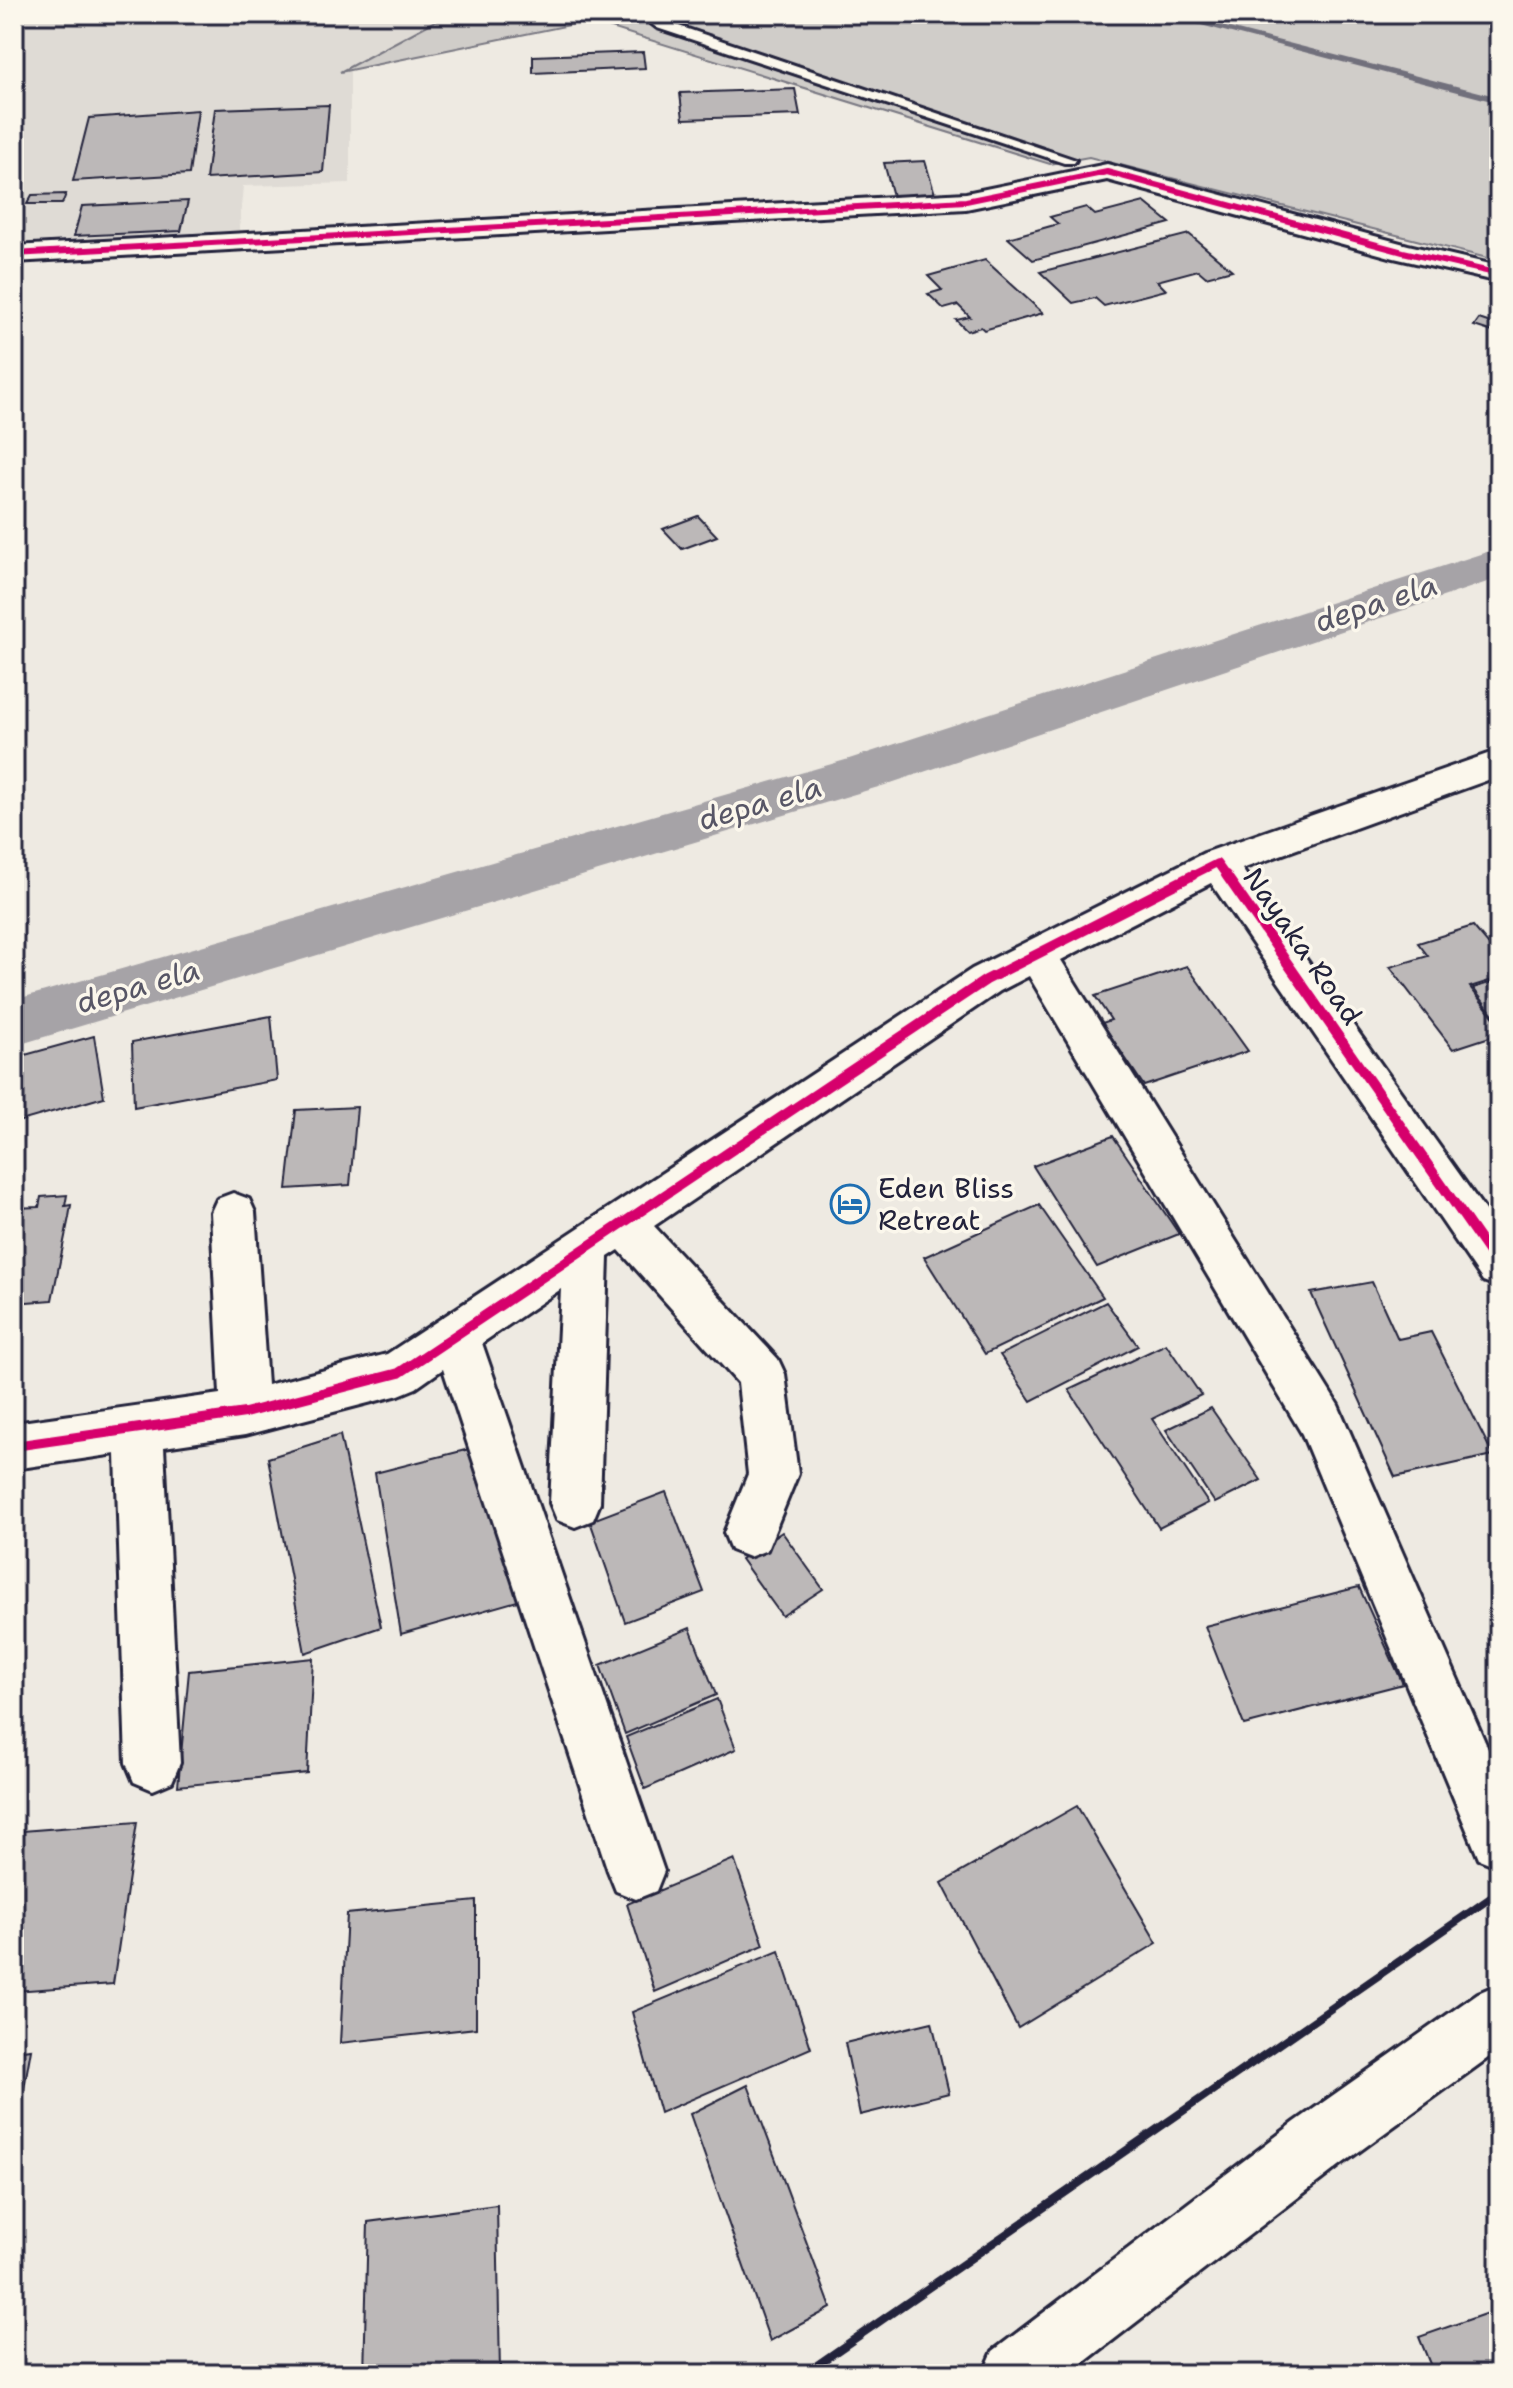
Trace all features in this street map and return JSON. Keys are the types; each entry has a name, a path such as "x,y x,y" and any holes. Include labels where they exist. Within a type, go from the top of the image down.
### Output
{"street":[{"path":"1069,160 1403,252 1499,274"},
{"path":"14,254 966,201 1107,172"},
{"path":"1217,863 1499,763"},
{"name":"Nayaka Road","path":"14,1446 245,1413 399,1373 986,980 1217,863 1499,1267"},
{"path":"1037,955 1321,1421 1499,1839"},
{"path":"233,1212 245,1413"},
{"path":"575,1503 604,1235"},
{"path":"604,1235 761,1374 773,1474 749,1533"},
{"path":"455,1334 636,1871"},
{"path":"139,1429 153,1763"},
{"path":"1016,2374 1317,2144 1499,2014"}],"lane":[{"path":"646,14 662,25 1069,160"}],"shaded area":[{"path":"14,14 1499,14 1499,261 1089,157 1050,164 589,21 350,69 350,183 243,186 238,241 14,249"},
{"path":"448,14 1499,14 1499,261 1089,157 1050,164 589,21 340,72"}],"building":[{"path":"643,52 645,68 533,73 533,56"},
{"path":"795,89 800,115 683,119 680,93"},
{"path":"329,105 323,172 206,179 215,109"},
{"path":"198,110 189,174 73,181 89,118"},
{"path":"925,161 935,194 893,196 884,163"},
{"path":"66,194 62,204 27,204 32,195"},
{"path":"188,201 181,231 74,236 82,206"},
{"path":"1144,202 1170,223 1033,260 1008,238 1058,224 1050,217 1086,207 1095,215"},
{"path":"1189,234 1232,270 1206,277 1198,270 1157,281 1166,290 1104,306 1095,298 1073,303 1040,272"},
{"path":"985,260 1043,313 984,330 981,327 967,331 956,320 970,317 958,305 944,309 928,294 942,290 928,276"},
{"path":"1479,319 1499,326 1499,330 1496,333 1474,326"},
{"path":"698,516 717,536 682,549 663,529"},
{"path":"1473,926 1499,957 1499,978 1470,987 1499,1024 1499,1034 1453,1049 1390,967 1428,956 1418,943"},
{"path":"1187,966 1248,1051 1144,1086 1102,1023 1111,1020 1095,996"},
{"path":"1499,980 1499,1022 1473,988"},
{"path":"271,1016 277,1080 134,1107 132,1042"},
{"path":"94,1036 104,1097 14,1123 14,1058"},
{"path":"357,1107 350,1185 287,1189 296,1110"},
{"path":"1113,1136 1179,1234 1097,1267 1033,1166"},
{"path":"67,1195 65,1206 71,1205 52,1300 14,1303 14,1208 39,1207 41,1197"},
{"path":"1039,1205 1103,1297 985,1354 924,1257"},
{"path":"1372,1282 1398,1339 1431,1332 1493,1455 1395,1477 1311,1293"},
{"path":"1106,1302 1138,1346 1031,1401 1000,1355"},
{"path":"1166,1344 1201,1395 1152,1419 1208,1503 1159,1528 1069,1390"},
{"path":"1211,1408 1261,1480 1215,1503 1166,1430"},
{"path":"340,1435 381,1627 305,1653 268,1458"},
{"path":"489,1444 521,1600 401,1634 375,1473"},
{"path":"666,1492 704,1592 625,1622 590,1521"},
{"path":"782,1532 823,1589 782,1616 741,1559"},
{"path":"1359,1587 1403,1684 1244,1725 1205,1626"},
{"path":"690,1628 716,1695 625,1734 600,1665"},
{"path":"313,1658 307,1773 178,1786 189,1671"},
{"path":"717,1699 736,1749 645,1789 626,1737"},
{"path":"1077,1806 1157,1943 1018,2028 942,1883"},
{"path":"137,1822 113,1984 14,1991 14,1877 22,1831"},
{"path":"734,1859 764,1945 655,1992 627,1904"},
{"path":"476,1901 476,2028 340,2043 347,1914"},
{"path":"779,1951 811,2048 660,2113 632,2012"},
{"path":"932,2022 949,2093 860,2115 845,2043"},
{"path":"31,2049 23,2094 14,2095 14,2051"},
{"path":"748,2085 831,2308 770,2341 690,2114"},
{"path":"497,2205 500,2374 364,2374 368,2222"},
{"path":"1499,2309 1499,2374 1434,2374 1419,2337"}],"waterway":[{"path":"1164,14 1499,100"},
{"name":"depa ela","path":"14,1023 867,772 1499,562"}],"railway":[{"path":"804,2374 1499,1892"}],"cycle path":[{"path":"14,254 966,201 1107,172 1403,252 1499,274"},
{"path":"14,1446 245,1413 399,1373 986,980 1217,863 1499,1267"}],"place":[{"name":"Eden Bliss Retreat","path":"850,1204"}]}
